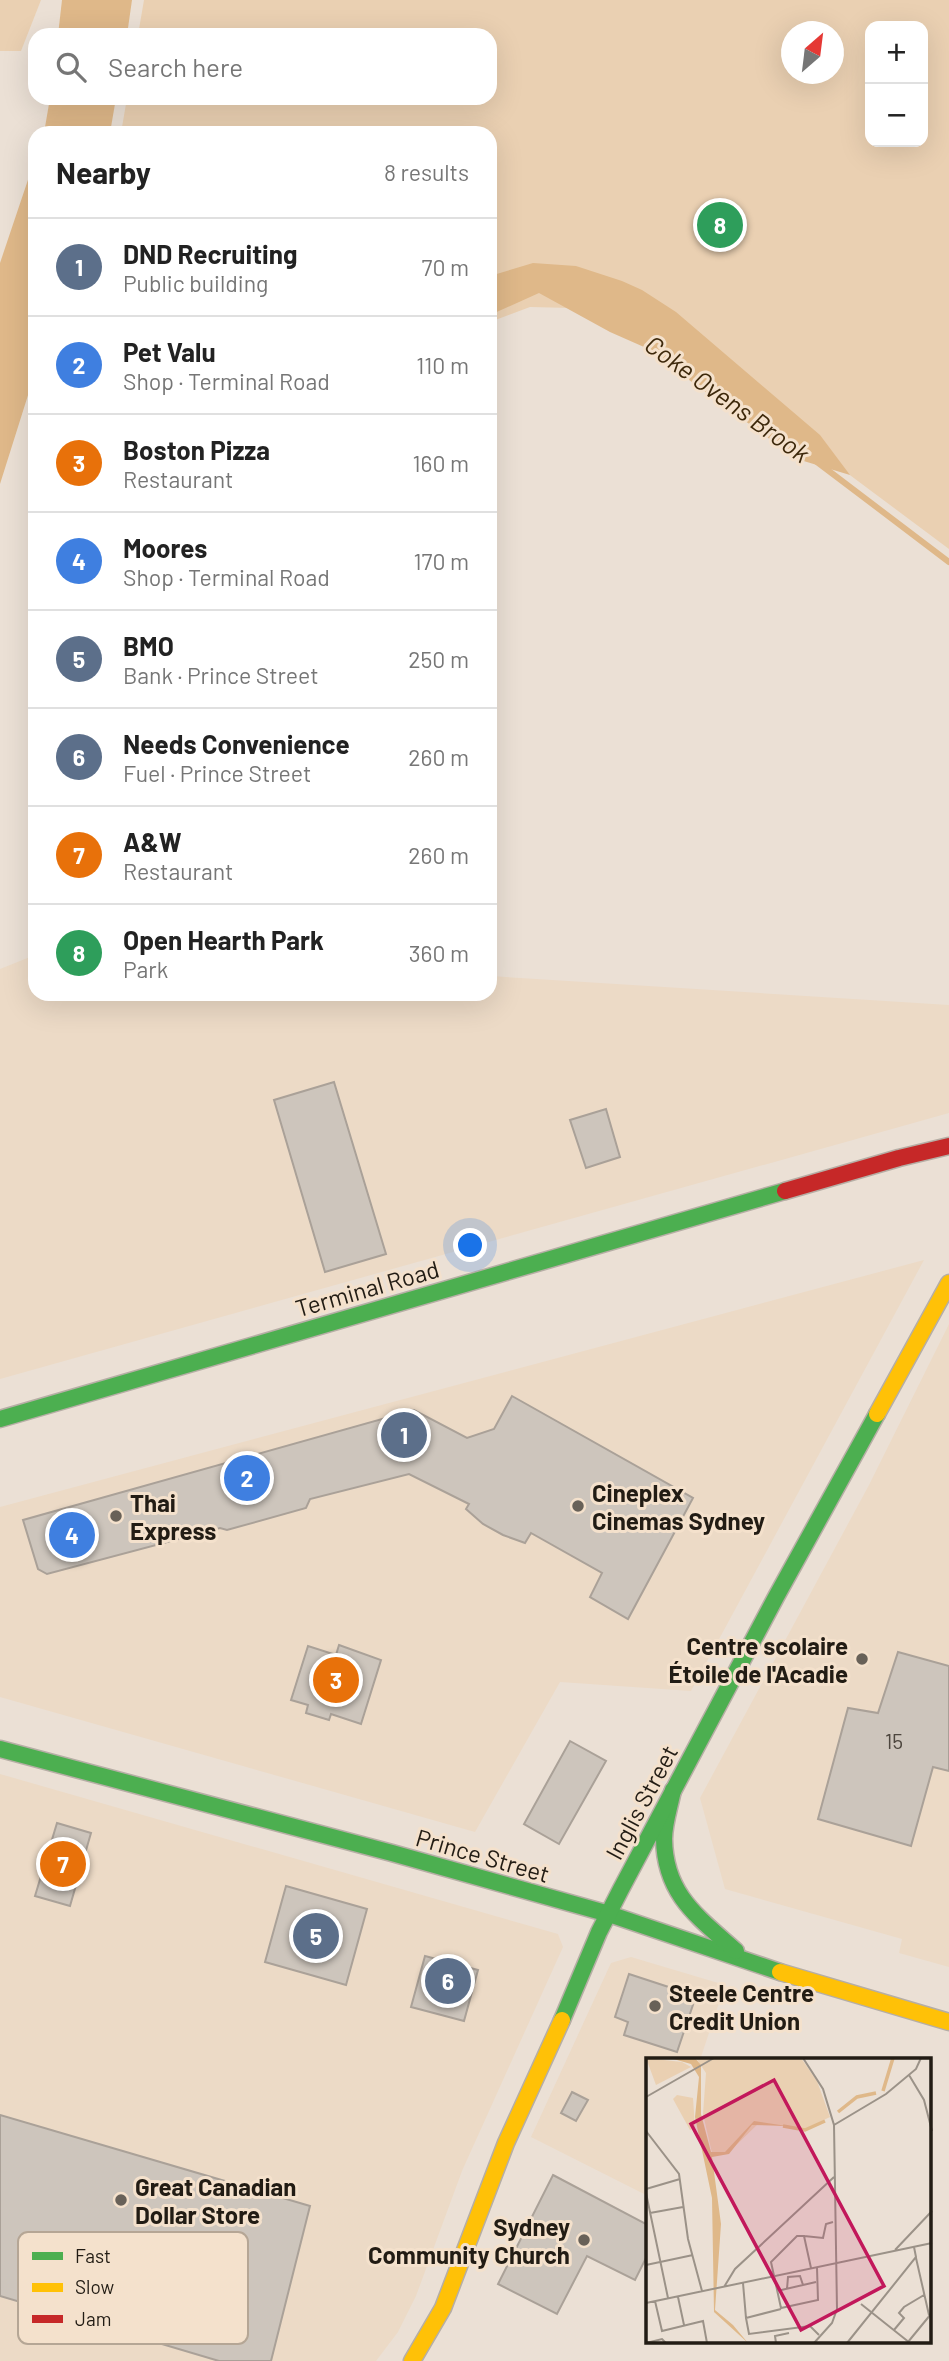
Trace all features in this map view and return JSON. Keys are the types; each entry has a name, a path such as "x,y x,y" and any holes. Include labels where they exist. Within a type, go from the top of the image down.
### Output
{"street":[{"name":"Terminal Road","path":"0,1419 898,1158 949,1146"},
{"name":"Inglis Street","path":"412,2361 443,2308 506,2143 538,2077 609,1914 673,1790 949,1283"},
{"name":"Prince Street","path":"0,1749 392,1853 609,1914 750,1963 949,2022"},
{"path":"673,1790 664,1838 668,1868 676,1892 693,1913 750,1963"}],"shaded area":[{"path":"0,0 41,0 21,51 0,51"},
{"path":"144,0 949,0 949,549 653,328 613,309 530,307 497,319 497,126 122,126 126,105 497,105 497,28 139,28"},
{"path":"28,958 28,1001 497,1001 497,976 949,1005 949,1113 0,1379 0,969"},
{"path":"924,1260 691,1691 560,1682 475,1832 0,1697 0,1507"},
{"name":"Centre scolaire Étoile de l'Acadie","path":"949,1324 949,1967 899,1953 902,1939 725,1889 700,1798 869,1485"},
{"path":"0,1774 558,1934 563,1947 462,2171 416,2296 398,2332 376,2361 0,2361"},
{"path":"631,1957 725,1985 701,2058 646,2058 646,2195 531,2137 611,1963"}],"water":[{"path":"62,0 132,0 128,28 59,28"},
{"path":"49,105 115,105 111,126 45,126"},
{"path":"28,180 28,395 0,484 0,263"},
{"path":"533,263 576,266 642,290 676,312 820,435 850,475 797,459 644,347 610,332 539,293 497,312 497,274"}],"building":[{"path":"334,1082 386,1254 325,1272 274,1100"},
{"path":"606,1109 620,1157 586,1168 570,1120"},
{"path":"512,1396 693,1498 628,1619 590,1597 602,1573 531,1533 525,1543 503,1535 483,1524 466,1509 469,1504 409,1474 310,1499 306,1508 227,1530 220,1528 47,1574 38,1569 23,1520 414,1410 467,1438 494,1429"},
{"path":"339,1645 381,1660 361,1724 331,1714 329,1720 306,1713 308,1705 291,1700 308,1646 336,1655"},
{"name":"Centre scolaire Étoile de l'Acadie","path":"898,1652 949,1666 949,1771 933,1767 911,1846 818,1819 848,1708 878,1713"},
{"path":"570,1741 606,1761 559,1844 524,1824"},
{"path":"57,1823 91,1833 70,1906 35,1896"},
{"path":"286,1886 367,1909 346,1985 265,1962"},
{"path":"425,1956 478,1970 464,2021 411,2007"},
{"name":"Steele Centre Credit Union","path":"629,1974 696,1996 677,2052 624,2035 628,2022 615,2017"},
{"path":"572,2092 588,2100 576,2121 561,2113"},
{"path":"0,2115 310,2206 271,2361 219,2361 162,2344 248,2344 248,2232 18,2232 18,2301 0,2296"},
{"name":"Sydney Community Church","path":"553,2175 646,2224 646,2258 635,2280 587,2256 557,2314 498,2284"}],"waterway":[{"name":"Coke Ovens Brook","path":"817,462 949,562"}],"traffic: fast":[{"path":"0,1419 785,1191"},
{"path":"562,2020 599,1932 621,1889 877,1414"},
{"path":"0,1749 392,1853 609,1914 780,1972"},
{"path":"673,1790 664,1839 670,1875 686,1903 736,1951"}],"traffic: slow":[{"path":"877,1414 949,1283"},
{"path":"780,1972 949,2022"},
{"path":"412,2361 443,2308 506,2143 562,2020"}],"traffic: jam":[{"path":"785,1191 949,1146"}],"place":[{"name":"Open Hearth Park","path":"720,225"},
{"name":"DND Recruiting","path":"404,1435"},
{"name":"Pet Valu","path":"247,1478"},
{"name":"Cineplex Cinemas Sydney","path":"578,1506"},
{"name":"Thai Express","path":"116,1516"},
{"name":"Moores","path":"72,1535"},
{"name":"Centre scolaire Étoile de l'Acadie","path":"862,1659"},
{"name":"Boston Pizza","path":"336,1680"},
{"name":"A&W","path":"63,1864"},
{"name":"BMO","path":"316,1936"},
{"name":"Needs Convenience","path":"448,1981"},
{"name":"Steele Centre Credit Union","path":"655,2006"},
{"name":"Great Canadian Dollar Store","path":"121,2200"},
{"name":"Sydney Community Church","path":"584,2240"}]}
